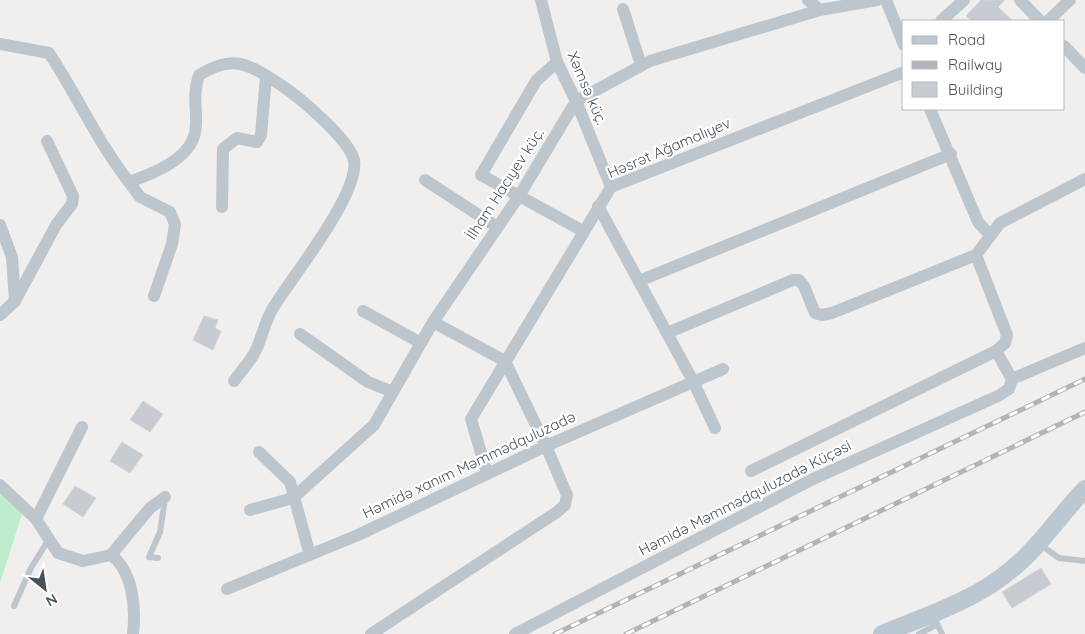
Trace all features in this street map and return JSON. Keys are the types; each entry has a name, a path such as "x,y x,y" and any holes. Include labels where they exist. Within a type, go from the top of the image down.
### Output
{"main road":[{"path":"882,634 934,619 1000,578 1038,543 1085,489"}],"street":[{"name":"Xəmsə küç.","path":"541,0 558,62 611,187"},
{"path":"808,0 820,10"},
{"name":"İlham Hacıyev küç.","path":"250,510 292,498 374,425 433,322 519,196 576,102 641,65 820,10 877,0"},
{"path":"886,0 902,40"},
{"path":"942,20 964,0"},
{"path":"1020,0 1039,20"},
{"path":"1049,20 1070,0"},
{"path":"623,9 641,65"},
{"path":"0,44 49,53 116,165 140,197 170,212 175,224 172,244 154,296"},
{"path":"1065,47 1085,68"},
{"path":"129,182 182,156 195,133 194,89 199,75 227,62 248,64 287,89 340,136 354,160 353,177 328,229 271,310 255,353 234,381"},
{"path":"558,62 536,81 481,175 583,231"},
{"name":"Həsrət Ağamalıyev","path":"488,473 471,419 611,187 902,73"},
{"path":"222,207 223,149 237,138 257,142 261,135 266,76"},
{"path":"930,110 951,154 978,222 990,235"},
{"path":"0,315 15,301 56,225 72,204 73,196 46,140"},
{"path":"639,281 951,154"},
{"path":"667,333 793,280 799,280 804,286 815,313 822,315 832,313 976,256 990,235 1007,219 1085,179"},
{"path":"425,180 497,227"},
{"path":"598,206 693,381 715,428"},
{"path":"0,225 12,257 15,301"},
{"path":"976,256 1007,335 1005,343 996,351 1012,379 1085,348"},
{"path":"363,311 421,342"},
{"path":"371,634 557,512 565,505 567,495 546,446 505,361 433,322"},
{"path":"300,334 368,382 393,392"},
{"name":"Həmidə Məmmədquluzadə Küçəsi","path":"751,471 996,351"},
{"name":"Həmidə xanım Məmmədquluzadə","path":"227,589 358,535 546,446 723,369"},
{"name":"Həmidə Məmmədquluzadə Küçəsi","path":"515,634 812,479 998,396 1009,389 1012,379"},
{"path":"36,519 82,426"},
{"path":"259,452 290,482 292,498 310,555"},
{"path":"0,484 36,519 58,552 84,561 111,556 150,508 165,497"},
{"path":"111,556 119,562 129,579 133,613 133,634"}],"lane":[{"path":"158,558 149,557 160,532 165,497"},
{"path":"14,606 31,568 50,539"},
{"path":"1038,543 1059,558 1085,561"},
{"path":"919,634 934,619 942,634"}],"green space":[{"path":"0,489 24,508 0,583"}],"building":[{"path":"981,0 1005,0 998,7 1012,20 971,20 966,16"},
{"path":"204,316 218,320 215,328 221,331 213,350 193,340"},
{"path":"143,401 163,414 150,432 130,420"},
{"path":"122,442 143,455 130,473 110,461"},
{"path":"75,486 96,498 83,517 63,504"},
{"path":"1041,568 1051,584 1012,608 1002,592"}],"railway":[{"path":"555,634 1085,379"},
{"path":"626,634 1085,412"}]}
